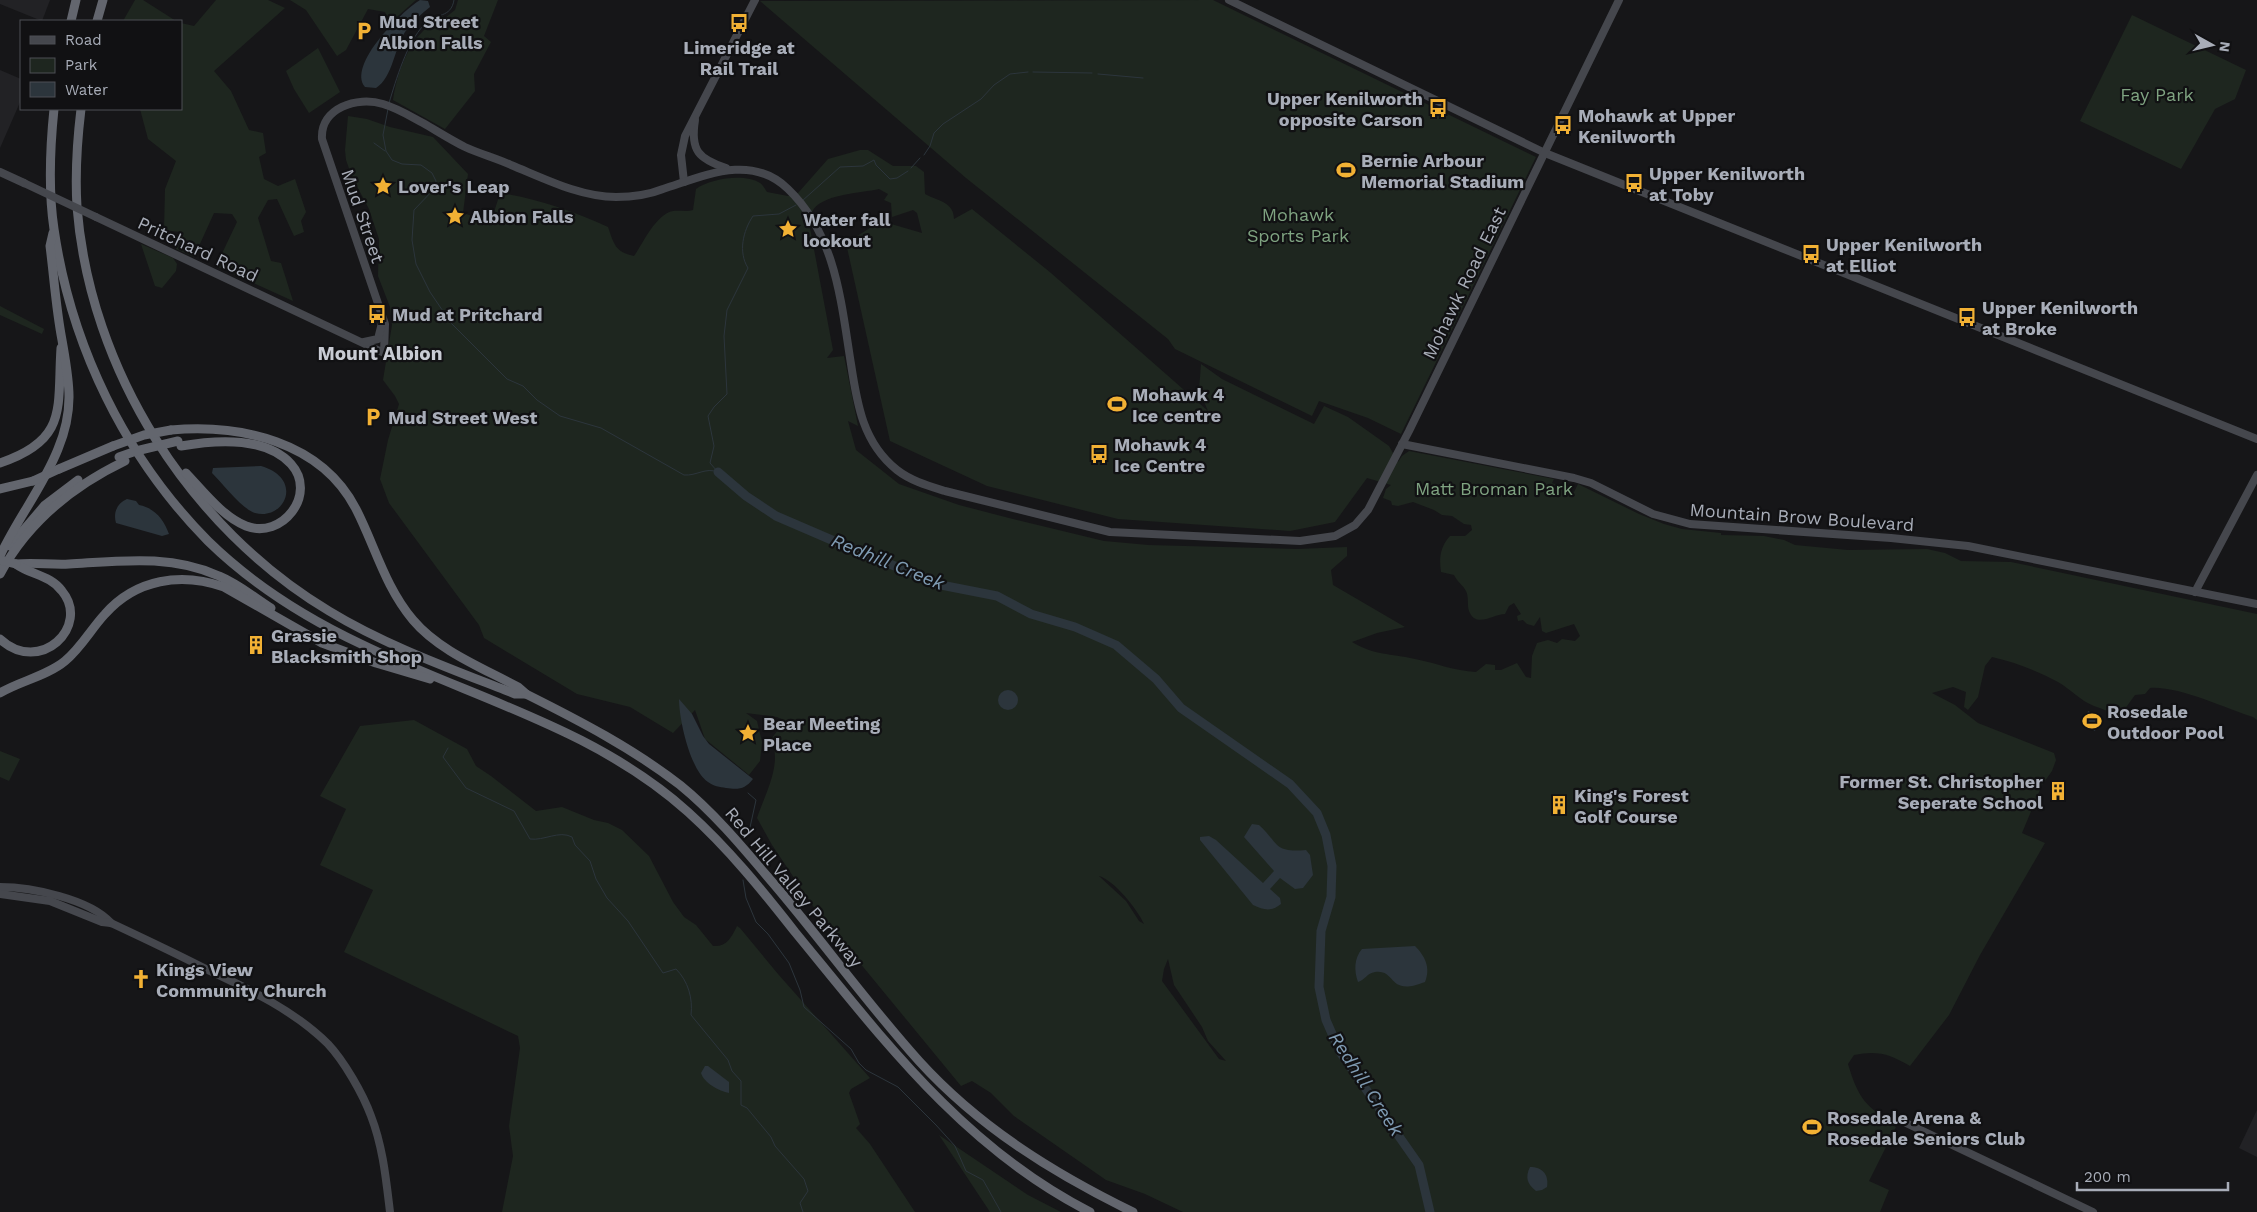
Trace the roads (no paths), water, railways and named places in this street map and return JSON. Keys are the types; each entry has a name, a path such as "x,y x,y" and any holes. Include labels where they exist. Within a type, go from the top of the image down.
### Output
{"highway":[{"path":"71,20 76,0"},
{"path":"97,20 103,0"},
{"name":"Red Hill Valley Parkway","path":"54,110 50,165 54,227 77,326 99,383 126,436 149,472 210,543 259,584 290,605 362,645 582,739 642,776 686,811 715,838 769,900 881,1036 930,1091 976,1136 1051,1190 1090,1212"},
{"name":"Red Hill Valley Parkway","path":"81,110 76,146 77,207 81,241 94,300 124,381 138,408 168,455 204,504 230,533 260,561 296,590 328,611 368,633 515,694 526,694 586,724 640,757 680,785 720,823 782,894 881,1017 950,1093 1020,1149 1066,1178 1133,1212"},
{"path":"0,565 48,470 62,437 69,412 70,385 62,340 50,246 54,227"},
{"path":"0,463 13,459 32,448 40,442 54,423 60,406 62,340"},
{"path":"0,490 33,481 113,446 144,435 198,428 226,429 269,438 307,457 332,477 342,488 355,507 388,583 413,621 438,643 518,687 526,694"},
{"path":"0,565 45,505 84,476 136,451 228,437 278,442"},
{"path":"168,455 219,507 246,526 260,529 275,526 286,520 297,503 300,490 298,476 290,464 277,453 255,445 241,443 180,443"},
{"path":"0,565 43,565 136,559 183,564 218,575 236,584 306,634"},
{"path":"0,639 14,649 23,652 38,652 48,649 58,642 69,620 69,604 62,591 48,578 16,564"},
{"path":"0,693 59,666 74,653 113,605 135,590 156,582 182,579 216,585 244,598 322,643 376,663 455,686"}],"main road":[{"path":"730,169 684,182 682,146 755,0"},
{"path":"1229,0 1545,153 2257,439"},
{"name":"Mohawk Road East","path":"1402,444 1619,0"},
{"name":"Mud Street","path":"384,353 386,331 381,309 322,139 321,129 330,114 352,104 372,102 399,110 464,147 531,174 593,194 634,196 662,190 684,182"},
{"path":"696,115 694,136 697,151 709,162 730,169 757,172 783,185 811,219 828,249 838,283 856,398 865,428 879,453 898,472 908,478 969,497 1110,532 1300,541 1326,538 1346,531 1362,518 1402,444"},
{"name":"Pritchard Road","path":"0,172 384,353"},
{"path":"362,342 375,341 379,336 382,324 381,309"},
{"name":"Mountain Brow Boulevard","path":"1402,444 1574,478 1591,483 1653,514 1690,524 1968,546 2257,604"},
{"path":"2195,592 2257,475"},
{"path":"0,887 35,890 59,896 104,915 111,923"},
{"path":"0,894 50,901 102,922 111,923 226,978 264,999 296,1018 328,1044 357,1088 371,1114 383,1153 390,1212"},
{"path":"1906,1123 2093,1212"}],"water":[{"path":"420,0 428,1 430,7 405,32 386,77 376,88 365,87 361,77 363,66 370,53 379,39 401,15"},
{"path":"261,466 275,472 283,480 286,489 281,505 274,511 265,514 255,513 244,507 212,473 213,468"},
{"path":"127,499 136,501 139,505 154,512 162,519 169,534 162,536 116,523 117,509"},
{"path":"1008,690 1015,693 1018,700 1015,707 1008,710 1001,707 998,700 1001,693"},
{"path":"679,699 692,714 709,744 753,779 747,785 738,789 721,787 710,783 702,776 691,756 683,731"},
{"name":"Rosedale Outdoor Pool","path":"2088,711 2102,718 2102,722 2097,724 2095,731 2082,724 2083,720 2086,719"},
{"path":"1252,824 1259,825 1282,848 1295,851 1306,850 1310,855 1313,875 1303,888 1295,889 1280,878 1270,889 1280,898 1281,904 1271,909 1264,909 1253,905 1200,840 1200,837 1209,836 1216,840 1263,883 1274,871 1244,837"},
{"path":"1415,946 1426,962 1427,977 1425,982 1413,986 1398,985 1387,974 1375,972 1358,982 1356,973 1357,956 1362,949"},
{"path":"705,1066 708,1066 729,1082 729,1093 705,1080 701,1073"},
{"path":"1530,1167 1538,1168 1544,1172 1547,1178 1547,1187 1536,1191 1531,1186 1527,1177"}],"waterway":[{"name":"Redhill Creek","path":"389,103 412,41 424,25 433,18 450,10 454,0"},
{"path":"924,155 930,146 934,133 943,124 981,99 994,85 1010,74 1028,72"},
{"path":"1033,72 1092,73"},
{"path":"1098,74 1143,78"},
{"name":"Redhill Creek","path":"388,109 383,135 386,151 392,160 402,164 421,165 432,173 436,181 435,188 414,210 412,240 416,264 430,292 451,323 507,379 523,386 537,400 560,416 601,428 684,475 705,471 718,472"},
{"path":"374,143 385,151"},
{"path":"911,168 920,158"},
{"path":"802,201 840,167 863,166 874,160 876,165 890,179 897,178 908,171"},
{"path":"717,471 710,463 714,446 708,416 727,394 724,336 727,310 748,268 743,255 744,235 753,216 779,214 796,205"},
{"name":"Redhill Creek","path":"718,472 746,496 776,516 941,585 997,596 1031,614 1075,627 1116,645 1156,679 1181,708 1290,784 1317,813 1326,835 1332,866 1331,897 1321,931 1319,987 1326,1020 1340,1052 1419,1165 1430,1212"},
{"path":"448,748 443,757 466,788 514,811 530,839 541,839 557,835 572,837 575,845 590,861 596,879 607,898 628,921 663,973 676,969 684,979 689,990 691,1015 728,1060 732,1071 741,1081 741,1105 747,1108 771,1137 775,1146 804,1179 808,1191 800,1203 803,1212"},
{"path":"748,793 756,800 749,832"},
{"path":"743,880 746,898 756,922 768,934 789,963 800,990 804,1007 851,1049 859,1063 866,1070 898,1087 936,1125 955,1146 966,1171 983,1180 1001,1212"}],"place":[{"name":"Limeridge at Rail Trail","path":"739,23"},
{"name":"Mud Street Albion Falls","path":"364,31"},
{"name":"Upper Kenilworth opposite Carson","path":"1438,108"},
{"name":"Mohawk at Upper Kenilworth","path":"1563,125"},
{"name":"Bernie Arbour Memorial Stadium","path":"1346,170"},
{"name":"Upper Kenilworth at Toby","path":"1634,183"},
{"name":"Lover's Leap","path":"383,186"},
{"name":"Albion Falls","path":"455,216"},
{"name":"Water fall lookout","path":"788,229"},
{"name":"Upper Kenilworth at Elliot","path":"1811,254"},
{"name":"Mud at Pritchard","path":"377,314"},
{"name":"Upper Kenilworth at Broke","path":"1967,317"},
{"name":"Mohawk 4 Ice centre","path":"1117,404"},
{"name":"Mud Street West","path":"373,417"},
{"name":"Mohawk 4 Ice Centre","path":"1099,454"},
{"name":"Grassie Blacksmith Shop","path":"256,645"},
{"name":"Rosedale Outdoor Pool","path":"2092,721"},
{"name":"Bear Meeting Place","path":"748,733"},
{"name":"Former St. Christopher Seperate School","path":"2058,791"},
{"name":"King's Forest Golf Course","path":"1559,805"},
{"name":"Kings View Community Church","path":"141,979"},
{"name":"Rosedale Arena & Rosedale Seniors Club","path":"1812,1127"}],"district":[{"name":"Mount Albion","path":"380,353"}],"park label":[{"name":"Fay Park","path":"2157,94"},
{"name":"Mohawk Sports Park","path":"1298,224"},
{"name":"Matt Broman Park","path":"1494,488"}]}
